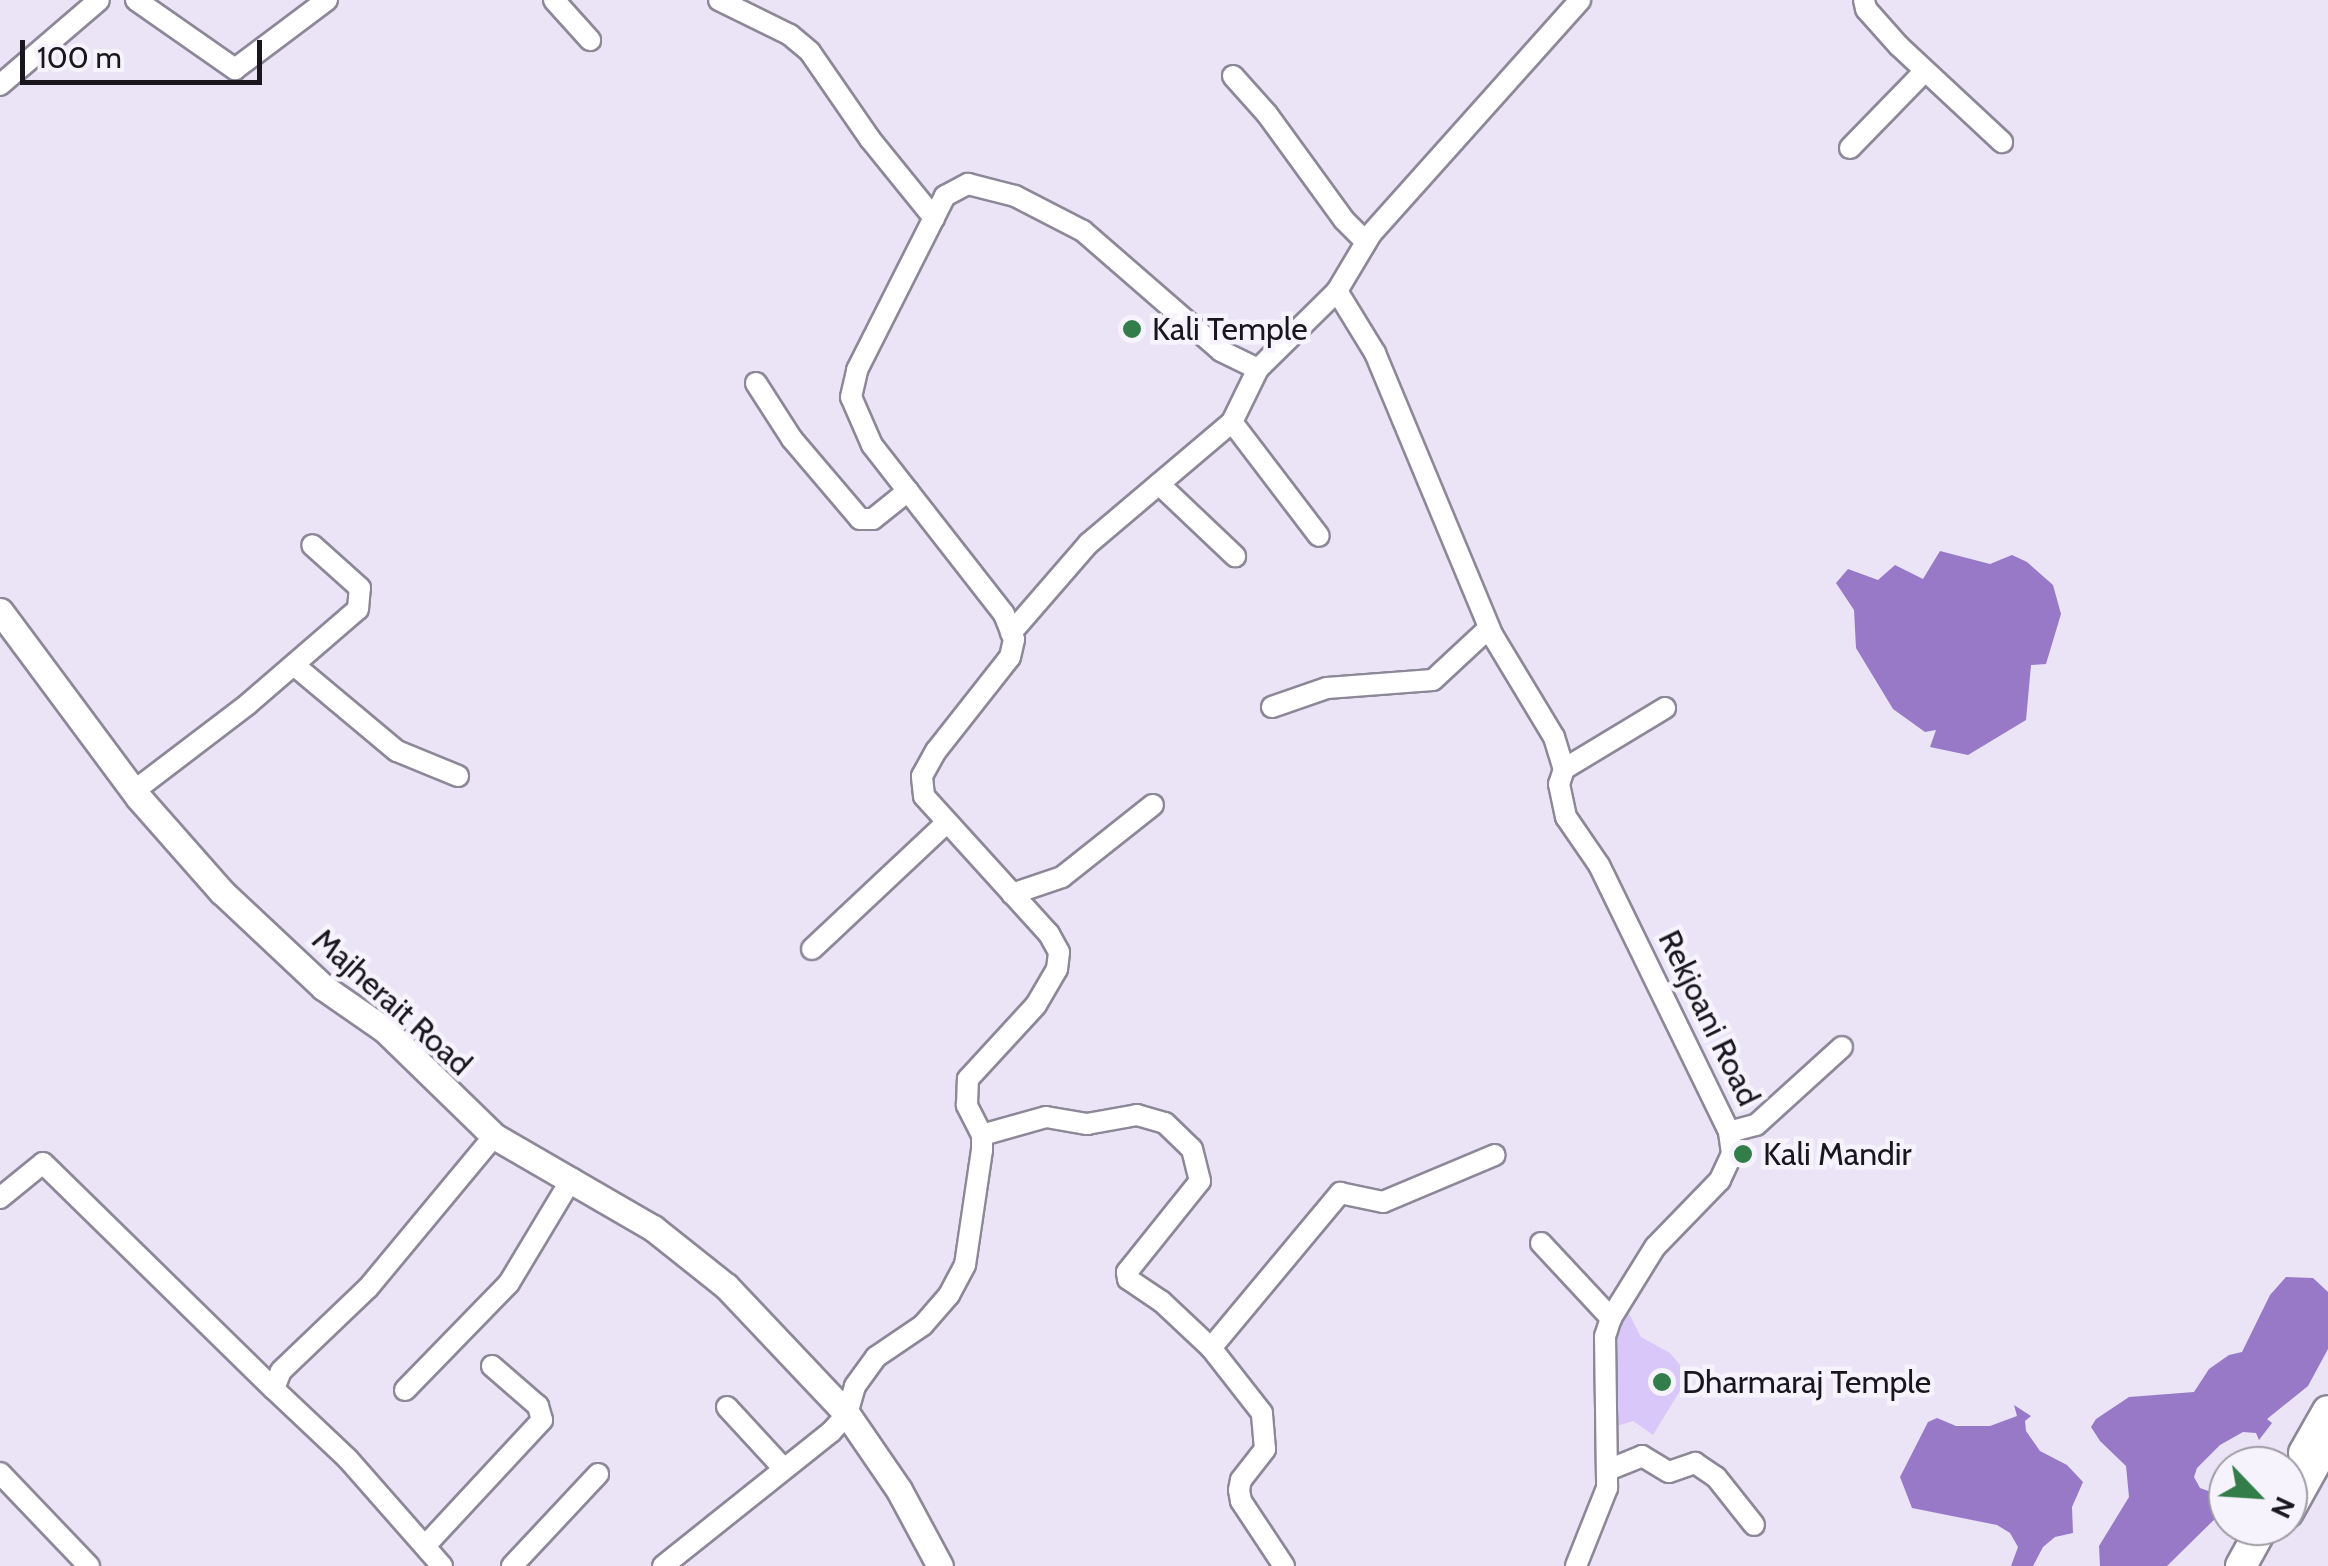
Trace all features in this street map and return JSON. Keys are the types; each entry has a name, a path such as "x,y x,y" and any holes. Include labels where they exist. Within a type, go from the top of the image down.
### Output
{"main road":[{"path":"2308,1446 2328,1411"},
{"path":"2308,1476 2328,1440"}],"street":[{"path":"0,86 99,0"},
{"path":"136,0 235,69 327,0"},
{"path":"554,0 590,40"},
{"path":"719,0 790,35 810,52 870,139 934,218"},
{"path":"1012,633 1088,544 1232,422 1258,370 1337,290 1366,242 1580,0"},
{"path":"1864,0 1866,9 1924,72 2002,142"},
{"path":"1850,148 1924,72"},
{"path":"1233,76 1267,114 1344,220 1366,242"},
{"path":"663,1566 814,1448 847,1414 864,1372 876,1357 931,1318 964,1265 982,1135 967,1105 968,1079 1036,1005 1057,969 1059,952 1050,934 924,796 922,776 1010,657 1012,633 1004,614 872,445 855,409 852,385 945,196 968,184 1015,196 1083,230 1221,352 1258,370"},
{"name":"Rekjoani Road","path":"1337,290 1375,353 1490,628 1554,737 1564,770 1559,784 1566,817 1600,865 1728,1132 1732,1154 1720,1180 1655,1247 1611,1318 1605,1336 1608,1470 1602,1506 1576,1566"},
{"path":"756,383 792,438 860,519 873,518 908,491"},
{"path":"1232,422 1318,536"},
{"path":"1159,484 1235,556"},
{"path":"134,791 358,610 363,598 360,588 312,545"},
{"name":"Majherait Road","path":"0,611 134,791 222,892 323,987 385,1030 494,1136 652,1228 726,1286 847,1414"},
{"path":"1272,707 1326,688 1432,680 1490,628"},
{"path":"294,665 397,752 458,776"},
{"path":"1564,770 1665,708"},
{"path":"1012,894 1062,877 1153,805"},
{"path":"812,949 946,823"},
{"path":"1728,1132 1756,1125 1842,1047"},
{"path":"982,1135 1046,1117 1087,1124 1137,1115 1165,1123 1192,1149 1200,1181 1126,1272 1128,1279 1161,1302 1211,1348 1262,1413 1265,1449 1241,1480 1239,1490 1241,1501 1284,1566"},
{"path":"274,1389 281,1371 375,1280 494,1136"},
{"path":"1211,1348 1340,1193 1383,1202 1495,1155"},
{"path":"0,1198 43,1163 348,1459 442,1566"},
{"path":"406,1390 509,1283 572,1178"},
{"path":"1541,1243 1611,1318"},
{"path":"425,1546 542,1420 538,1406 492,1366"},
{"path":"727,1407 784,1468"},
{"path":"847,1414 899,1490 940,1566"},
{"path":"1608,1470 1642,1456 1669,1472 1695,1463 1716,1477 1754,1526"},
{"path":"0,1474 89,1566"},
{"path":"512,1566 598,1474"}],"shaded area":[{"path":"1940,551 1990,564 2012,555 2027,562 2053,585 2061,614 2046,664 2031,665 2026,720 1968,755 1930,747 1936,730 1925,732 1893,709 1856,648 1854,610 1836,583 1848,569 1878,580 1895,565 1923,579"},
{"path":"2286,1277 2313,1278 2328,1292 2328,1349 2308,1386 2267,1419 2272,1423 2259,1440 2256,1433 2243,1432 2219,1446 2208,1446 2208,1457 2194,1477 2200,1488 2208,1491 2208,1526 2167,1566 2100,1566 2099,1546 2129,1497 2126,1466 2091,1427 2096,1419 2129,1397 2194,1392 2209,1369 2229,1355 2242,1352 2270,1295"},
{"path":"1621,1298 1641,1337 1670,1353 1689,1376 1653,1435 1633,1421 1604,1430 1605,1336"},
{"path":"2014,1405 2031,1416 2025,1421 2026,1431 2040,1451 2067,1465 2083,1482 2072,1507 2073,1533 2055,1537 2043,1547 2033,1566 2011,1566 2018,1547 2010,1533 1997,1525 1912,1508 1900,1477 1928,1422 1937,1418 1956,1426 1990,1426 2017,1416"}],"place":[{"name":"Kali Temple","path":"1132,329"},
{"name":"Kali Mandir","path":"1743,1154"},
{"name":"Dharmaraj Temple","path":"1662,1382"}]}
